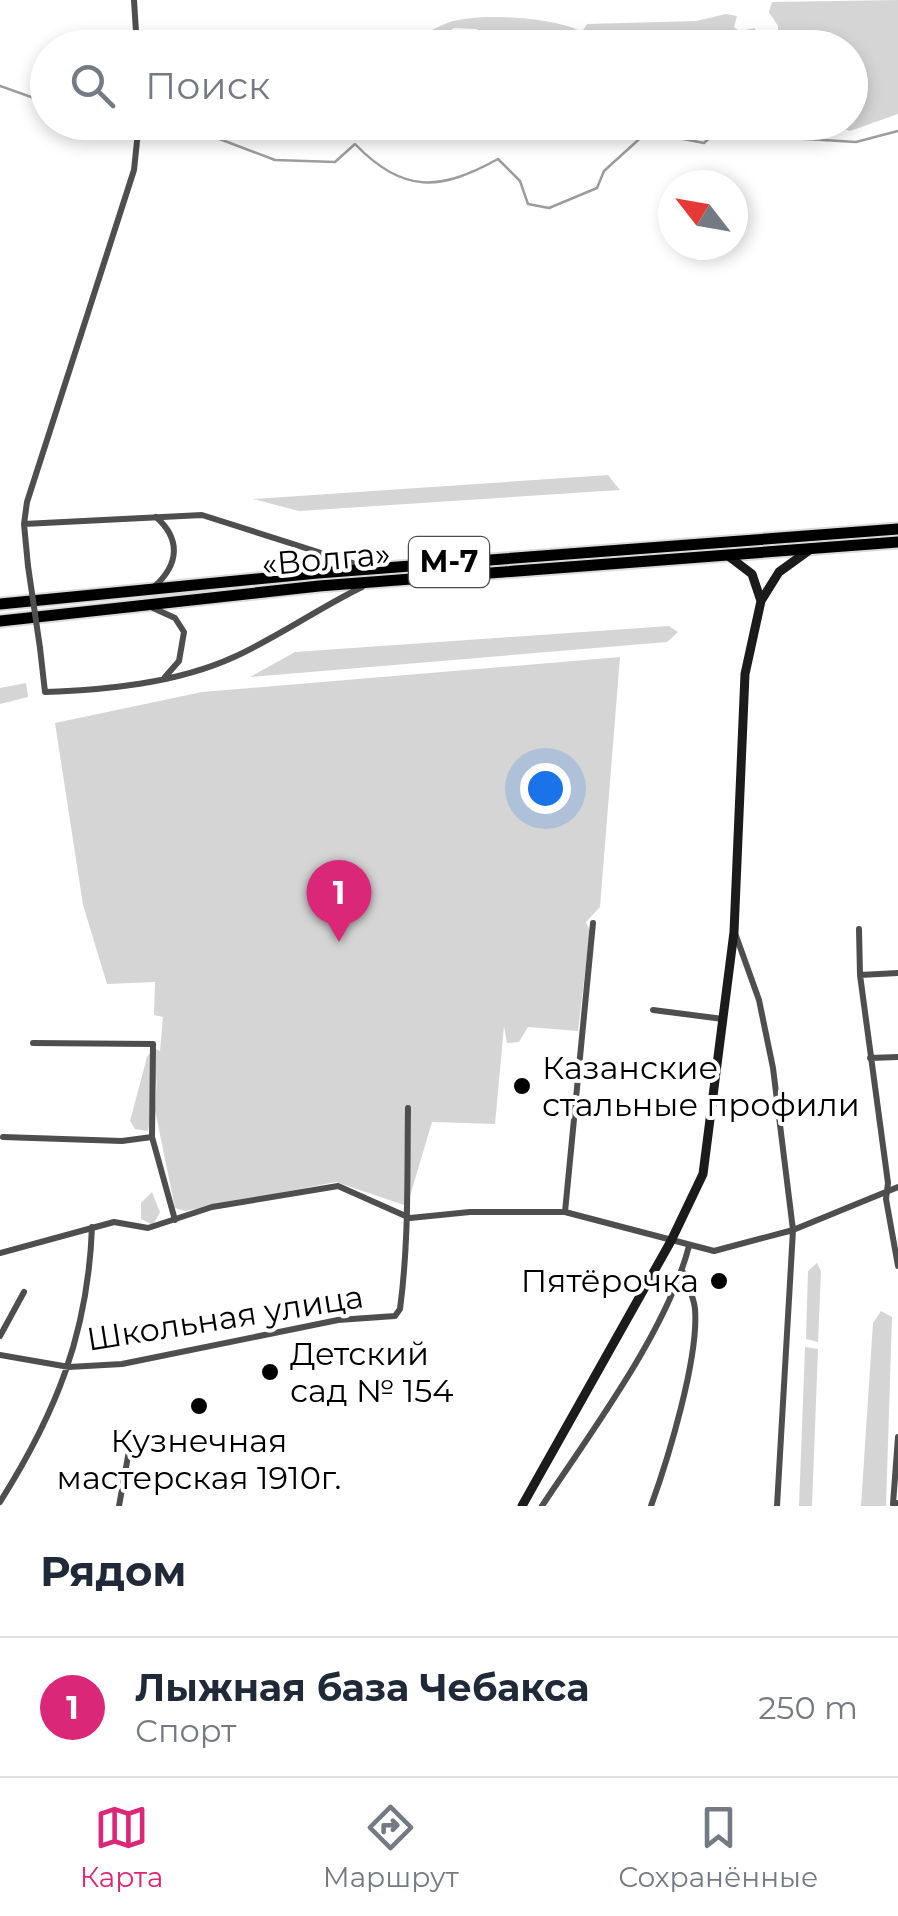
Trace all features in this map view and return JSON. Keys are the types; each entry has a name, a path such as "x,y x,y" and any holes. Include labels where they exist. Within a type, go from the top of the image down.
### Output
{"highway":[{"name":"«Волга»","path":"0,621 372,575 898,529"},
{"name":"«Волга»","path":"0,604 153,588 898,542"}],"street":[{"path":"134,0 136,30"},
{"path":"137,140 134,170 24,524 46,692 164,679 236,656 372,575"},
{"path":"153,588 170,568 176,549 169,528 155,516"},
{"path":"24,524 202,516 372,575"},
{"path":"522,1506 672,1241 704,1174 734,932 745,674 761,601 779,572 811,550"},
{"path":"727,555 752,574 761,601"},
{"path":"142,606 166,611 184,632 179,661 164,679"},
{"path":"565,1212 593,923"},
{"path":"858,929 860,975 898,1266"},
{"path":"734,932 759,1000 773,1068 792,1230 778,1506"},
{"path":"860,975 898,973"},
{"path":"652,1010 724,1019"},
{"path":"33,1043 153,1044 152,1138 174,1220"},
{"path":"870,1058 898,1057"},
{"path":"408,1108 410,1218"},
{"path":"3,1137 122,1141 152,1138"},
{"path":"0,1253 92,1226 114,1222 148,1228 212,1207 338,1186 410,1218 470,1212 565,1212 714,1251 792,1230 898,1187"},
{"name":"Школьная улица","path":"0,1355 69,1366 122,1364 338,1320 398,1314 406,1223 410,1218"},
{"path":"0,1502 37,1444 69,1366 92,1226"},
{"path":"542,1506 652,1331 683,1271 690,1246"},
{"path":"650,1506 672,1451 696,1309 683,1271"},
{"path":"0,1336 24,1292"},
{"path":"895,1504 898,1437"},
{"path":"118,1506 129,1451"}],"shaded area":[{"path":"898,0 898,114 868,125 868,30 778,30 769,12 772,2"},
{"path":"726,14 737,16 734,27 738,30 583,30 587,24 696,21"},
{"path":"496,17 577,30 433,30 461,20"},
{"path":"608,475 620,490 299,511 253,499"},
{"path":"669,626 678,632 667,642 250,677 295,652"},
{"path":"620,657 600,907 586,922 590,931 578,1031 528,1027 519,1042 507,1043 504,1026 495,1124 432,1122 407,1206 336,1182 185,1211 175,1208 155,1110 157,1077 148,1131 135,1129 130,1121 147,1057 154,1048 160,1051 163,1017 154,1015 155,982 107,984 83,905 55,723 202,692"},
{"path":"26,683 28,697 0,704 0,688"},
{"path":"152,1192 160,1212 153,1225 141,1219 141,1203"},
{"path":"817,1263 821,1271 818,1342 806,1339 808,1271"},
{"path":"881,1311 892,1317 886,1506 861,1506 873,1323"},
{"path":"805,1347 818,1349 812,1506 799,1506"}],"waterway":[{"path":"0,86 30,97"},
{"path":"868,139 898,131"},
{"path":"222,140 275,160 335,162 355,144 389,172 423,182 458,177 498,159 520,181 528,204 549,208 597,188 604,171 638,140"},
{"path":"688,140 707,140"},
{"path":"823,140 864,140"}],"place":[{"name":"Лыжная база Чебакса","path":"339,942"},
{"name":"Казанские стальные профили","path":"522,1086"},
{"name":"Пятёрочка","path":"719,1281"},
{"name":"Детский сад № 154","path":"270,1372"},
{"name":"Кузнечная мастерская 1910г.","path":"199,1406"}]}
